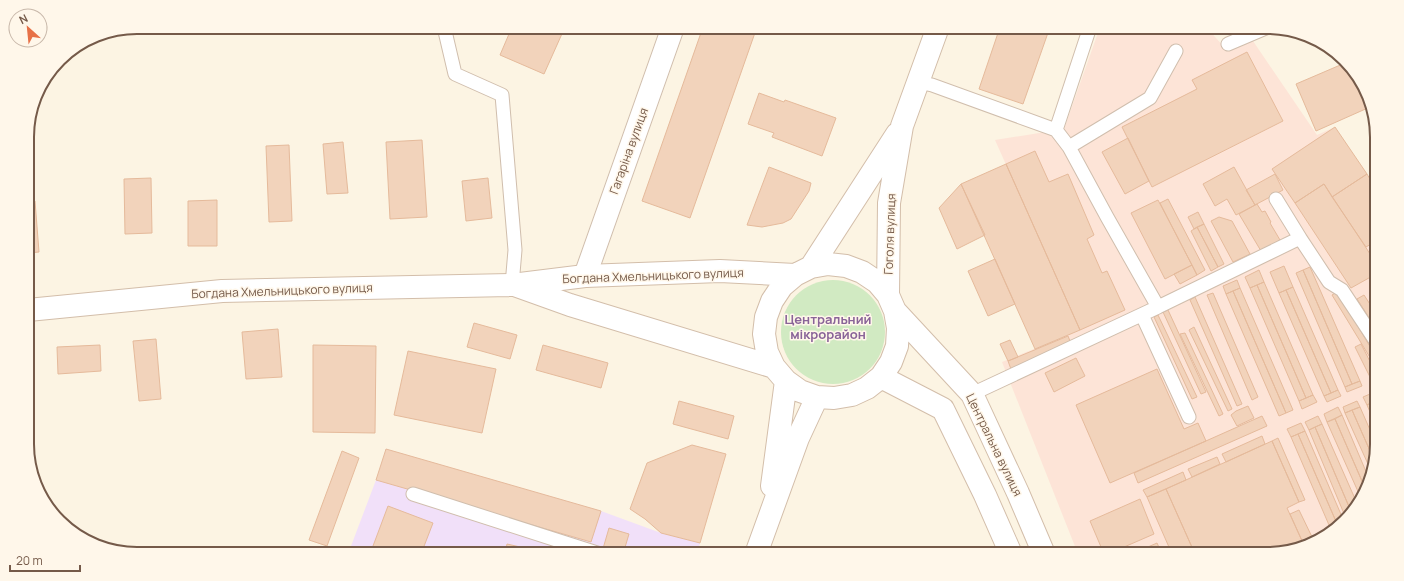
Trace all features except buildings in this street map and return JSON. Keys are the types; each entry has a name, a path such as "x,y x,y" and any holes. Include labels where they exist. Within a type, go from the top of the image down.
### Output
{"street":[{"name":"Гагаріна вулиця","path":"585,276 671,34"},
{"name":"Гоголя вулиця","path":"892,303 889,202 902,126 935,34"},
{"name":"Гоголя вулиця","path":"803,271 902,126"},
{"path":"828,264 846,266 862,272 877,282 892,303 898,328 897,346 891,362 881,377 867,388 852,396 834,398 817,397 800,391 780,374 767,352 764,334 766,317 772,300 782,286 803,271 828,264"},
{"name":"Богдана Хмельницького вулиця","path":"34,309 222,292 512,285 585,276 720,271 803,271"},
{"name":"Богдана Хмельницького вулиця","path":"512,285 780,374"},
{"name":"Центральна вулиця","path":"892,303 972,394 1018,493 1041,547"},
{"path":"768,519 775,451 780,374"},
{"path":"881,377 943,409 985,495 1008,547"},
{"path":"758,547 798,438 817,397"}],"lane":[{"path":"446,34 455,74 502,95 515,250 512,285"},
{"path":"1056,130 1088,34"},
{"path":"1228,44 1252,34"},
{"path":"1069,147 1150,98 1176,52"},
{"path":"918,82 932,85 1056,130 1069,147 1106,217 1158,307"},
{"path":"1276,199 1329,282 1342,290 1370,332"},
{"path":"972,394 1142,315 1300,238"},
{"path":"1142,315 1189,417"},
{"path":"413,494 578,547"}],"shaded area":[{"path":"1098,34 1212,34 1226,49 1253,41 1317,135 1335,127 1370,180 1370,451 1365,477 1353,501 1340,517 1324,530 1300,542 1274,547 1075,547 1002,362 1080,330 995,140 1064,129"},
{"path":"386,449 601,511 661,533 700,543 699,547 351,547"}],"green space":[{"path":"833,280 853,284 870,295 881,312 885,332 881,352 870,369 853,380 833,384 813,380 796,369 785,352 781,332 785,312 796,295 813,284"}],"district":[{"name":"Центральний мікрорайон","path":"828,326"}]}
